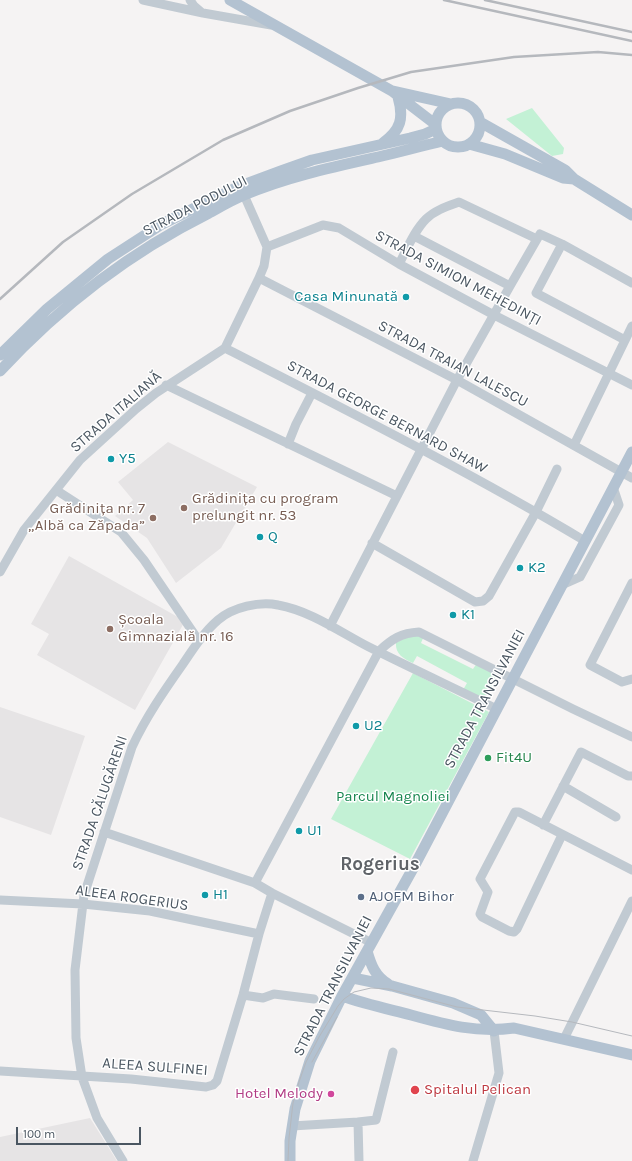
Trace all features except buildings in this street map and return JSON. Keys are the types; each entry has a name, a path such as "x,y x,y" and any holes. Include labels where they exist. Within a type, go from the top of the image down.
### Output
{"main road":[{"path":"230,0 359,72 395,94 435,126 443,141 449,145 463,147 475,140 478,134 480,122 477,113 472,108 465,104 451,104 395,94"},
{"path":"382,144 395,133 400,123 401,110 395,94"},
{"path":"435,126 442,109 451,104"},
{"path":"480,122 565,170 574,179 632,215"},
{"name":"STRADA PODULUI","path":"0,355 47,309 108,259 162,224 238,187 281,171 312,160 425,134 435,126"},
{"name":"STRADA PODULUI","path":"0,371 22,347 53,318 125,261 175,230 244,195 274,184 345,164 443,141"},
{"path":"469,144 505,154 563,178 574,179"},
{"name":"STRADA TRANSILVANIEI","path":"290,1161 290,1141 295,1109 306,1072 342,996 416,863 632,452"},
{"path":"370,947 371,964 376,973 381,979 392,986"},
{"path":"353,978 392,986 460,1006 481,1016 494,1031"},
{"path":"342,996 442,1024 466,1029 494,1031 514,1028 632,1055"}],"street":[{"path":"143,0 275,26"},
{"path":"155,3 165,0"},
{"path":"190,0 194,6 203,13"},
{"path":"225,348 264,266 267,247 244,195"},
{"path":"399,264 414,236 426,218 442,208 459,202 537,239"},
{"name":"STRADA SIMION MEHEDINȚI","path":"267,247 323,225 339,228 399,264 494,315 632,385"},
{"path":"330,626 457,380 540,234 562,244 632,283"},
{"path":"414,236 510,286"},
{"path":"562,244 536,294 625,340"},
{"name":"STRADA TRAIAN LALESCU","path":"259,278 457,380 632,478"},
{"path":"574,446 608,372 632,326"},
{"name":"STRADA ITALIANĂ","path":"0,572 24,530 80,460 136,409 166,385 225,348"},
{"name":"STRADA GEORGE BERNARD SHAW","path":"225,348 422,449 585,541"},
{"path":"166,385 397,496"},
{"path":"288,444 312,393"},
{"path":"372,543 475,602 483,601 489,596 536,512 557,469"},
{"path":"562,585 580,577 619,505 613,487"},
{"path":"56,490 122,532 144,560 199,640"},
{"path":"632,583 590,665 622,682 632,679"},
{"name":"STRADA CĂLUGĂRENI","path":"123,1161 97,1118 82,1076 76,1038 74,992 75,970 84,895 135,740 159,697 199,640 219,619 228,614 247,606 263,603 278,605 294,609 330,626 497,709"},
{"path":"255,883 379,651 392,639 410,632 418,632 632,737"},
{"path":"543,825 581,752 628,776 632,776"},
{"path":"563,786 616,817"},
{"path":"562,835 517,929 514,932 509,931 482,917 480,914 488,892 480,879 515,812 519,812 632,870"},
{"path":"104,832 255,883 370,947"},
{"name":"ALEEA SULFINEI","path":"0,1071 131,1079 206,1087 213,1085 217,1081 272,892"},
{"name":"ALEEA ROGERIUS","path":"0,900 83,904 150,911 259,934"},
{"path":"564,1039 632,902"},
{"path":"243,995 262,998 274,994 314,999"},
{"path":"473,1161 498,1073 494,1031"},
{"path":"292,1126 376,1120 393,1052"},
{"path":"358,1122 359,1161"}],"shaded area":[{"name":"Grădinița cu program prelungit nr. 53","path":"168,442 257,487 221,548 176,583 147,538 115,516 133,500 118,482"},
{"name":"Școala Gimnazială nr. 16","path":"69,556 185,621 135,710 37,655 49,634 31,624"},
{"path":"0,707 85,736 51,835 0,817"},
{"path":"90,1118 117,1161 0,1161 0,1137"}],"green space":[{"path":"532,108 564,148 563,154 552,156 506,119"},
{"path":"413,635 424,636 421,643 473,669 477,663 492,672 496,679 496,684 493,689 488,695 478,696 463,690 467,683 417,656 413,663 403,658 397,650 396,643"},
{"name":"Parcul Magnoliei","path":"413,673 489,712 410,859 331,819"}],"tram line":[{"path":"288,1161 293,1103 306,1062 338,1006 344,999 354,992 371,988 389,989 457,1007 572,1022 632,1036"},
{"path":"312,1062 337,1017"}],"railway":[{"path":"444,0 632,41"},
{"path":"485,0 632,32"},
{"path":"0,299 63,242 132,194 223,140 290,111 411,72 514,57 598,52 632,55"}],"place":[{"name":"Casa Minunată","path":"406,297"},
{"name":"Y5","path":"111,459"},
{"name":"Grădinița cu program prelungit nr. 53","path":"184,508"},
{"name":"Grădinița nr. 7 „Albă ca Zăpada”","path":"153,518"},
{"name":"Q","path":"260,537"},
{"name":"K2","path":"520,568"},
{"name":"K1","path":"453,615"},
{"name":"Școala Gimnazială nr. 16","path":"110,629"},
{"name":"U2","path":"356,726"},
{"name":"Fit4U","path":"488,758"},
{"name":"U1","path":"299,831"},
{"name":"H1","path":"205,895"},
{"name":"AJOFM Bihor","path":"361,897"},
{"name":"Spitalul Pelican","path":"415,1090"},
{"name":"Hotel Melody","path":"331,1094"}],"district":[{"name":"Rogerius","path":"380,865"}]}
